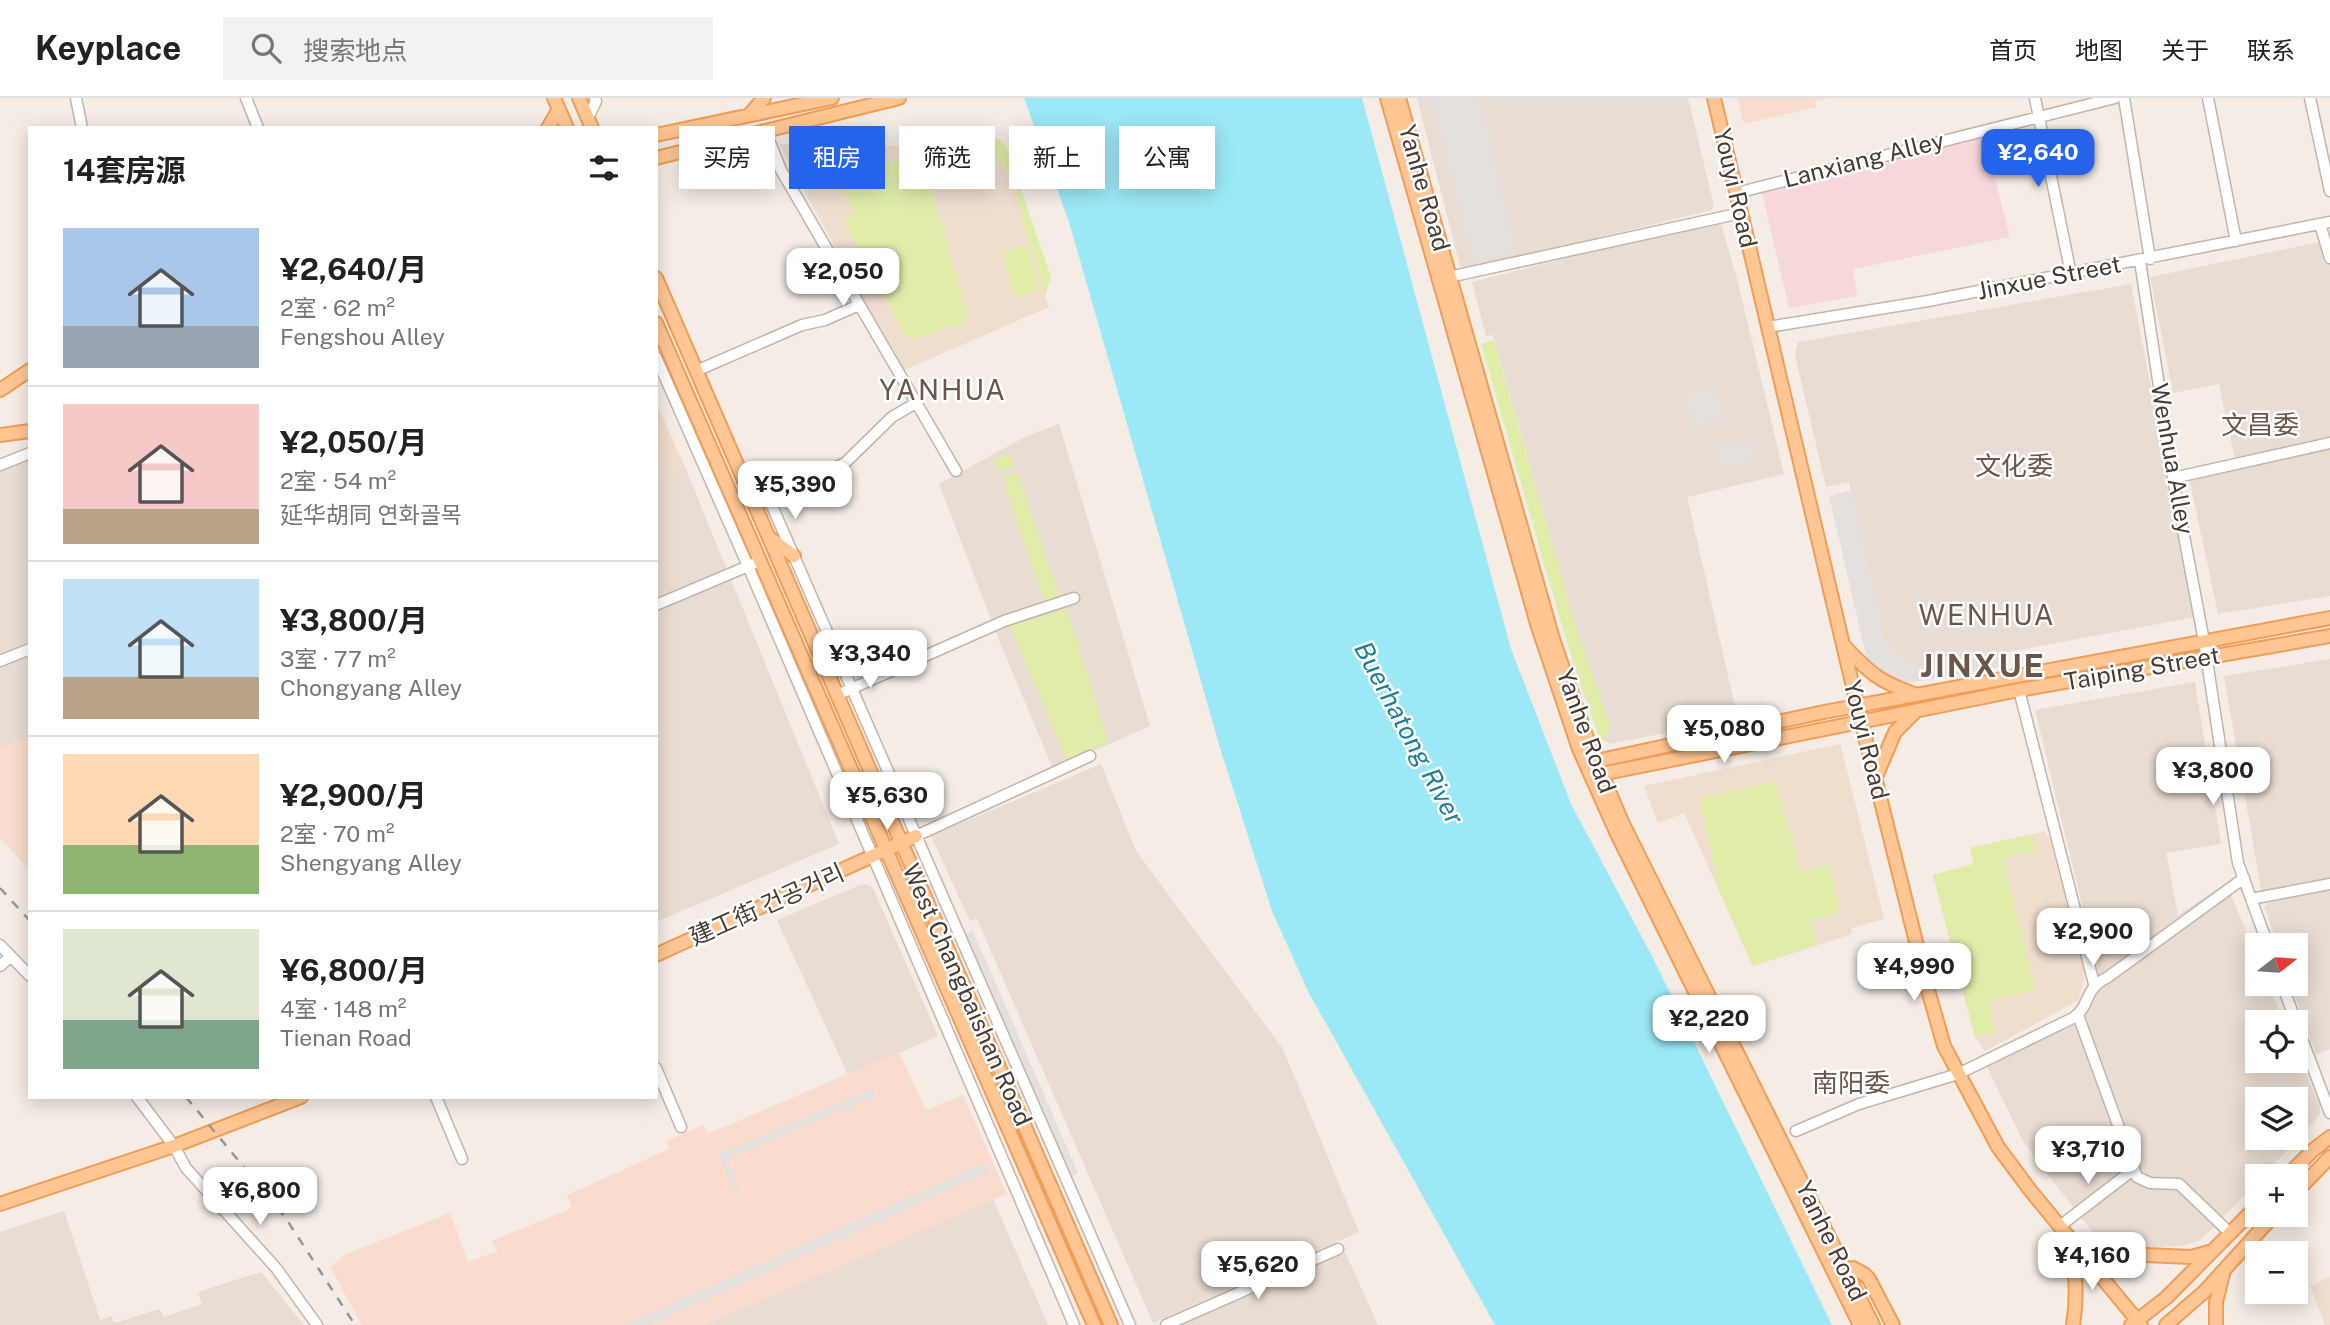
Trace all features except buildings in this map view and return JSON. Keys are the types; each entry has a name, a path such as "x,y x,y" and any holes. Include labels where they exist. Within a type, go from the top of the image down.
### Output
{"main road":[{"path":"579,98 589,123"},
{"path":"749,116 764,98"},
{"path":"658,135 832,98"},
{"path":"775,128 899,98"},
{"name":"Yanhe Road","path":"1387,98 1542,640 1595,768 1841,1273 1872,1325"},
{"name":"Yanhe Road","path":"1399,98 1553,639 1595,768"},
{"path":"1405,122 1408,98"},
{"name":"Youyi Road","path":"1714,98 1857,706 1944,1046 1998,1147 2136,1323"},
{"path":"549,126 556,104"},
{"path":"556,104 566,126"},
{"path":"658,157 679,152"},
{"name":"West Changbaishan Road","path":"658,283 1111,1325"},
{"name":"West Changbaishan Road","path":"658,328 754,563 886,851 1094,1325"},
{"path":"0,390 28,371"},
{"path":"0,435 28,431"},
{"path":"769,538 794,556"},
{"name":"Taiping Street","path":"1595,768 1857,706 2330,618"},
{"name":"Taiping Street","path":"1595,768 2330,636"},
{"path":"1843,646 1877,678 1915,695"},
{"path":"1875,780 1895,732 1917,710"},
{"name":"建工街 건공거리","path":"658,954 916,836"},
{"path":"0,1204 174,1146 296,1099"},
{"path":"2300,1164 2330,1137"},
{"path":"2308,1180 2330,1157"},
{"path":"2136,1323 2165,1298 2245,1218"},
{"path":"2166,1325 2223,1271 2263,1227"},
{"path":"2070,1237 2100,1253 2191,1257 2212,1250"},
{"path":"2070,1237 2076,1270 2073,1325"},
{"path":"1841,1273 1856,1268 1864,1274 1893,1325"},
{"path":"2216,1325 2216,1302 2223,1271"},
{"name":"Yanhe Road","path":"1841,1273 1860,1325"}],"street":[{"path":"76,98 82,126"},
{"path":"246,98 257,126"},
{"path":"589,123 595,98"},
{"path":"2035,98 2071,274"},
{"name":"Lanxiang Alley","path":"1736,193 2115,98"},
{"name":"Wenhua Alley","path":"2124,98 2173,478 2204,641 2234,839 2244,878 2264,933"},
{"path":"2208,98 2236,241"},
{"path":"2310,98 2330,191"},
{"path":"775,155 781,170 956,471"},
{"path":"1449,277 1741,213"},
{"path":"2325,223 2330,258"},
{"name":"Jinxue Street","path":"1768,327 1928,301 2325,223"},
{"path":"696,371 802,325 825,320 859,305"},
{"name":"West Changbaishan Road","path":"658,361 754,563 872,857 1074,1325"},
{"path":"755,505 845,463 892,417 916,403"},
{"path":"2173,478 2330,443"},
{"path":"0,465 28,454"},
{"name":"West Changbaishan Road","path":"769,499 1130,1325"},
{"path":"658,604 754,563"},
{"path":"837,695 1004,621 1074,598"},
{"path":"0,661 28,650"},
{"path":"2019,690 2094,984"},
{"path":"916,836 1090,756"},
{"path":"1796,1130 1859,1104 1958,1074 2078,1015 2094,984 2108,977 2244,878"},
{"path":"2251,899 2330,884"},
{"path":"0,944 28,974"},
{"path":"0,966 11,956"},
{"path":"2078,1015 2137,1177 2142,1181 2179,1184 2230,1233"},
{"path":"2308,1055 2330,1113"},
{"path":"658,1073 681,1126"},
{"path":"139,1099 174,1146 186,1168 276,1268 317,1325"},
{"path":"437,1099 462,1159"},
{"path":"2060,1226 2134,1169"},
{"path":"1166,1325 1338,1249"}],"shaded area":[{"path":"1417,98 1688,98 1714,206 1712,210 1464,270 1460,266"},
{"path":"1432,98 1479,98 1516,252 1473,263"},
{"path":"1737,98 1829,98 1815,102 1816,107 1744,124"},
{"path":"1983,133 2010,237 1853,269 1857,296 1789,308 1761,189"},
{"path":"779,144 789,144 789,162"},
{"path":"885,146 899,146 899,189 995,189 995,157 1009,173 1009,189 1015,189 1049,307 902,371 803,189 885,189"},
{"path":"1720,220 1784,474 1687,497 1738,719 1609,744 1599,736 1575,669 1537,540 1550,536 1493,335 1486,336 1472,282"},
{"path":"2330,240 2330,596 2218,614 2188,473 2236,464 2219,384 2173,393 2150,277"},
{"path":"2131,284 2195,617 1917,667 1885,644 1849,482 1826,487 1795,355 1798,342"},
{"path":"1714,385 1723,418 1693,426 1685,392"},
{"path":"658,406 685,467 658,480"},
{"path":"1059,424 1150,726 1053,769 999,640 939,484 1025,437"},
{"path":"1729,442 1731,447 1750,442 1754,461 1720,469 1715,445"},
{"path":"28,460 28,738 0,749 0,471"},
{"path":"685,467 839,844 658,921 658,480"},
{"path":"1851,490 1885,644 1917,667 2003,653 2007,666 1909,683 1890,681 1872,668 1867,660 1829,496"},
{"path":"2330,659 2330,880 2262,895 2224,676"},
{"path":"2195,682 2221,844 2166,853 2178,915 2226,883 2247,933 2245,996 2273,996 2279,1010 2245,1010 2245,1073 2306,1073 2320,1106 2320,1115 2308,1128 2308,1087 2245,1087 2245,1150 2287,1150 2274,1164 2245,1164 2245,1194 2198,1241 2183,1246 2118,1248 2097,1238 2024,1143 1985,1063 2086,1011 2098,971 2035,710"},
{"path":"28,737 28,868 0,838 0,748"},
{"path":"1840,744 1884,919 1851,928 1852,934 1753,966 1684,813 1658,823 1644,786"},
{"path":"1101,764 1136,851 1283,1049 1359,1232 1153,1323 977,919 970,921 931,836"},
{"path":"2045,831 2046,836 2049,835 2085,974 2079,1000 1985,1051 1975,1037 1933,875 1974,864 1970,848"},
{"path":"867,884 873,888 938,1036 848,1075 777,920"},
{"path":"2330,887 2330,1049 2316,1054 2308,1032 2308,1010 2300,1010 2295,996 2308,996 2308,933 2274,933 2264,906 2282,897"},
{"path":"973,931 1078,1173 1070,1177 965,934"},
{"path":"899,1052 926,1110 963,1095 1007,1194 704,1325 362,1325 330,1267 346,1254 450,1213 468,1262 497,1251 492,1241 572,1208 567,1195 669,1149 667,1141 703,1125 708,1134"},
{"path":"873,1089 876,1096 727,1159 739,1188 733,1190 718,1154"},
{"path":"985,1163 989,1172 649,1325 624,1325"},
{"path":"993,1199 1048,1325 704,1325"},
{"path":"64,1211 100,1320 112,1316 113,1322 118,1322 159,1309 164,1317 202,1304 198,1292 261,1272 304,1325 0,1325 0,1232"},
{"path":"1345,1252 1378,1325 1178,1325"},
{"path":"2330,1277 2330,1325 2325,1325 2310,1286"}],"green space":[{"path":"995,138 1006,146 1009,174 995,159"},
{"path":"885,161 899,162 899,189 931,189 967,316 966,322 913,339 905,335 843,220 855,212 842,190 885,189"},
{"path":"1014,189 1021,189 1051,277 1045,296"},
{"path":"1027,245 1039,291 1015,297 1002,252"},
{"path":"1494,340 1574,620 1610,726 1603,741 1565,636 1481,344"},
{"path":"1010,454 1015,466 999,472 994,459"},
{"path":"1017,472 1060,598 1045,603 1002,477"},
{"path":"1067,608 1108,743 1067,760 1010,626"},
{"path":"1775,782 1800,872 1829,865 1840,912 1811,920 1817,944 1753,966 1720,893 1699,798"},
{"path":"2033,834 2036,850 2003,859 2035,990 1988,1001 1995,1032 1975,1037 1933,875 1974,864 1970,848"}],"water":[{"name":"Buerhatong River","path":"1024,98 1362,98 1511,649 1571,804 1652,956 1832,1325 1495,1325 1309,993 1272,911 1221,751 1069,222 1057,189 1105,189 1105,126 1034,126"}],"railway":[{"path":"0,888 28,919"},
{"path":"188,1099 285,1217 355,1325"}],"district":[{"name":"YANHUA","path":"943,390"},
{"name":"文昌委","path":"2260,425"},
{"name":"文化委","path":"2014,466"},
{"name":"WENHUA","path":"1987,615"},
{"name":"JINXUE","path":"1983,666"},
{"name":"南阳委","path":"1851,1083"}]}
